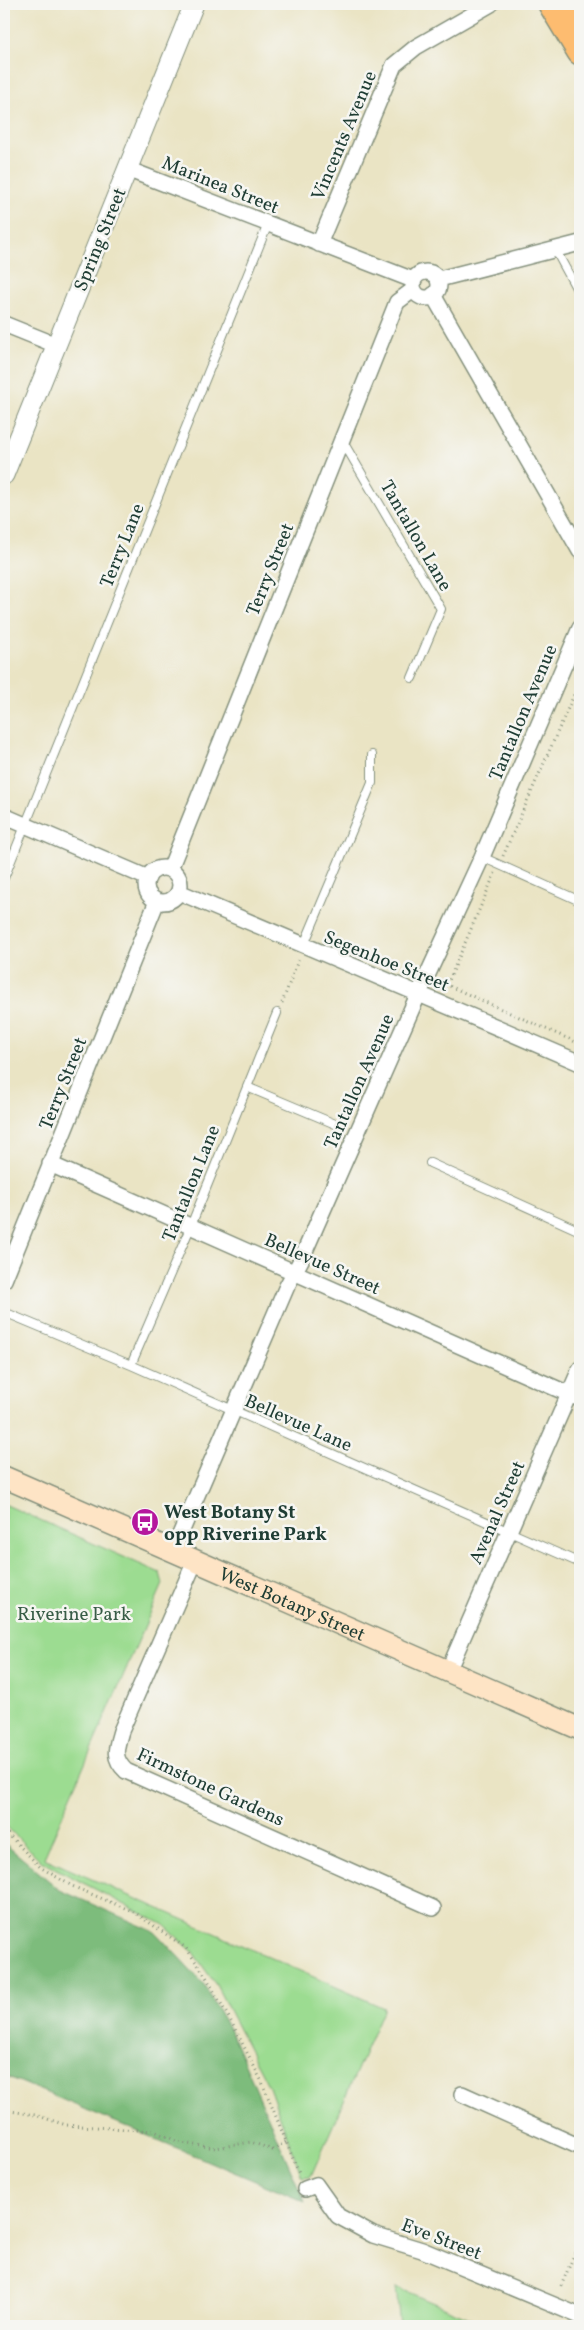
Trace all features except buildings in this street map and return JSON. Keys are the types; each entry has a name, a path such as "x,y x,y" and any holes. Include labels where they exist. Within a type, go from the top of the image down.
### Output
{"highway":[{"path":"551,4 580,52"},
{"path":"576,4 580,11"}],"main road":[{"name":"West Botany Street","path":"4,1477 580,1729"}],"street":[{"name":"Spring Street","path":"4,475 194,4"},
{"name":"Vincents Avenue","path":"319,244 394,65 416,47 491,4"},
{"name":"Marinea Street","path":"127,169 319,244 413,285"},
{"path":"439,280 580,243"},
{"path":"428,272 436,275 439,280 439,288 433,295 420,297 413,285 420,274 428,272"},
{"name":"Terry Street","path":"170,869 397,302 413,285"},
{"path":"433,295 580,551"},
{"path":"4,324 56,345"},
{"name":"Tantallon Avenue","path":"174,1551 295,1272 482,857 580,628"},
{"path":"4,816 148,878"},
{"path":"157,869 170,869 179,878 179,892 173,900 157,901 149,894 148,878 157,869"},
{"name":"Segenhoe Street","path":"179,892 303,947 580,1064"},
{"name":"Terry Street","path":"4,1280 157,901"},
{"name":"Bellevue Street","path":"50,1164 190,1228 295,1272 575,1397"},
{"name":"Avenal Street","path":"448,1671 508,1533 575,1397 580,1369"},
{"name":"Firmstone Gardens","path":"195,1561 121,1731 116,1748 119,1764 126,1771 433,1908"},
{"path":"462,2094 580,2147"},
{"name":"Eve Street","path":"305,2190 316,2185 338,2216 373,2235 422,2250 579,2310"}],"lane":[{"name":"Terry Lane","path":"4,878 268,224"},
{"path":"555,249 580,294"},
{"name":"Tantallon Lane","path":"342,440 441,609 412,678"},
{"path":"303,947 372,782 372,755"},
{"path":"482,857 580,901"},
{"name":"Tantallon Lane","path":"131,1365 190,1228 277,1013"},
{"path":"247,1087 340,1126"},
{"path":"430,1163 580,1231"},
{"name":"Bellevue Lane","path":"4,1312 131,1365 508,1533 580,1563"}],"path":[{"path":"580,680 447,985 580,1044"},
{"path":"288,991 303,947"},
{"path":"4,1830 40,1867 72,1886 134,1912 186,1948 205,1974 262,2082 305,2190"},
{"path":"4,2110 35,2115 66,2125 154,2131 181,2143 216,2148 251,2142 273,2150 286,2142"},
{"path":"561,2286 580,2241"}],"green space":[{"name":"Riverine Park","path":"4,1504 160,1573 163,1584 44,1858 384,2008 311,2176 302,2177 269,2087 216,1985 192,1951 164,1925 41,1861 4,1824"},
{"path":"4,1843 60,1890 155,1932 203,1983 232,2034 305,2202 4,2075"},
{"path":"396,2287 488,2326 400,2326"}],"place":[{"name":"West Botany St opp Riverine Park","path":"145,1522"}]}
